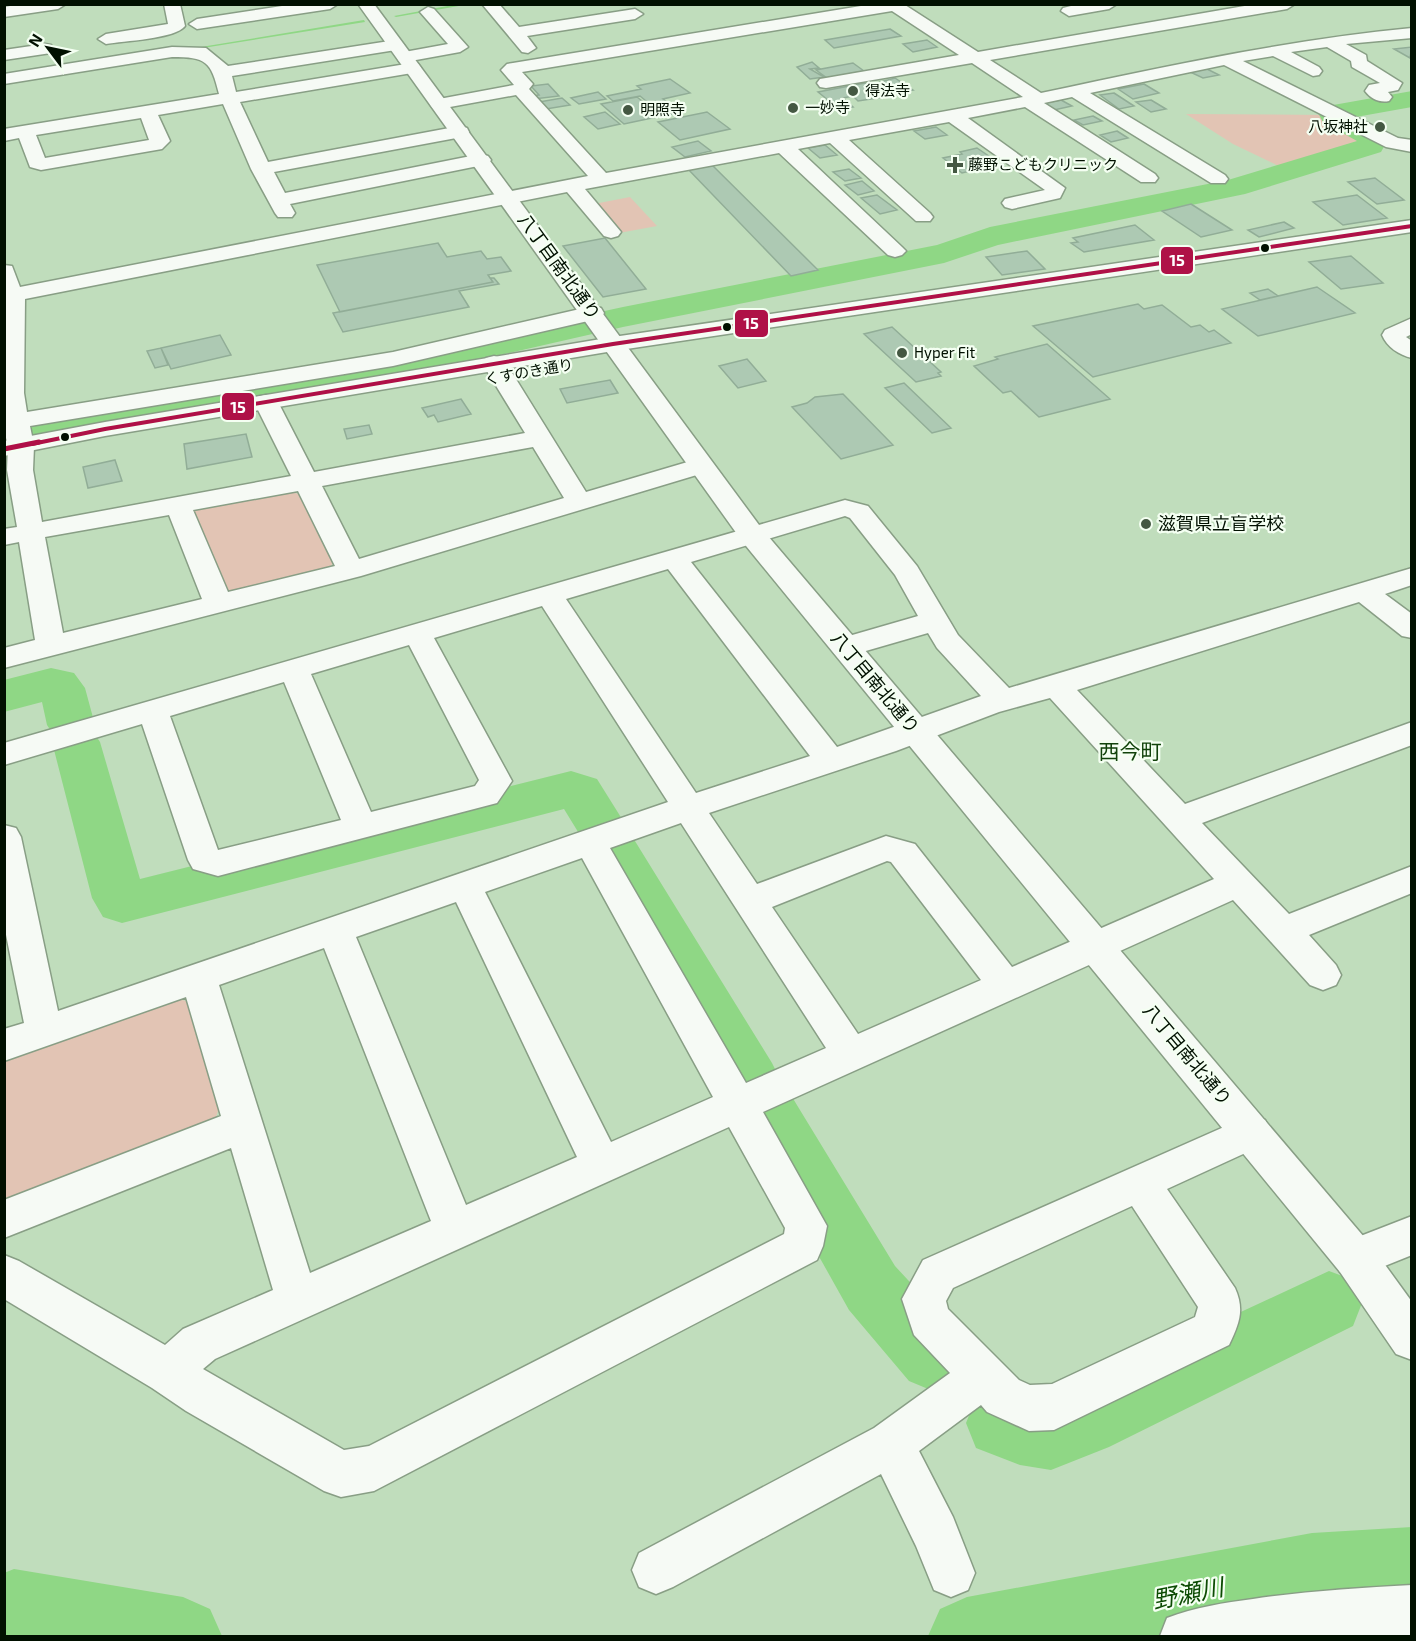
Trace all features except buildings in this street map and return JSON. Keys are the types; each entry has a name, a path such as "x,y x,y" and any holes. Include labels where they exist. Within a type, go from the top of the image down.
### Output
{"street":[{"path":"4,12 58,4"},
{"path":"106,39 171,29 177,26 172,4"},
{"path":"197,24 330,4"},
{"name":"八丁目南北通り","path":"366,4 752,535 1355,1258 1412,1339"},
{"path":"490,4 542,63"},
{"path":"1069,11 1109,4"},
{"path":"1220,4 1237,13"},
{"path":"826,83 1287,4"},
{"path":"439,104 520,89 524,84 510,70 542,63 892,5 976,58 1033,100 1148,178"},
{"path":"514,33 630,9 668,42"},
{"path":"4,135 229,98 404,57 460,47 428,12"},
{"path":"97,22 117,61"},
{"path":"9,296 601,179 1076,92 1275,50 1328,41 1412,33"},
{"path":"1328,41 1360,59 1358,63 1393,83 1392,86 1375,89 1374,91 1383,98"},
{"path":"4,55 45,49"},
{"path":"1275,50 1313,71"},
{"path":"4,79 172,52 200,52 223,72 229,98 261,168 282,207 481,160"},
{"path":"223,72 404,57"},
{"path":"1228,60 1393,143 1412,146"},
{"path":"520,89 601,179"},
{"path":"1076,92 1218,179"},
{"path":"26,132 37,163 42,164 155,145 160,141 147,112"},
{"path":"952,116 1055,188 1053,194 1012,203"},
{"path":"261,168 460,132"},
{"path":"833,136 923,217"},
{"path":"782,145 895,251"},
{"path":"571,185 611,232"},
{"name":"くすのき通り","path":"14,440 270,409 498,370 605,331 1412,226"},
{"name":"くすのき通り","path":"605,331 1412,238"},
{"path":"4,271 9,296 15,303 12,393 17,534 51,646"},
{"path":"1412,325 1393,335 1395,340 1412,351"},
{"path":"14,440 393,359 605,331"},
{"path":"498,370 579,502"},
{"path":"270,409 351,570"},
{"path":"17,534 540,438"},
{"path":"4,658 351,570 701,466"},
{"path":"178,505 218,603"},
{"path":"4,754 845,508 860,512 907,572 957,654 1004,700"},
{"path":"674,558 830,760"},
{"path":"4,1045 1004,700 1412,576"},
{"path":"1364,591 1412,629"},
{"path":"549,595 850,1054"},
{"path":"845,647 935,621"},
{"path":"153,710 205,860 218,863 486,795 496,781 417,634"},
{"path":"294,669 360,826"},
{"path":"1056,686 1323,975"},
{"path":"1178,819 1412,733"},
{"path":"4,837 44,1031"},
{"path":"4,1275 168,1372 202,1395 341,1474 374,1468 802,1246 806,1226 590,842"},
{"path":"750,901 886,848 903,853 1005,985"},
{"path":"1283,931 1412,879"},
{"path":"168,1372 199,1344 297,1299 1237,883"},
{"path":"465,885 601,1164"},
{"path":"335,930 455,1230"},
{"path":"199,978 297,1299"},
{"path":"4,1219 243,1125"},
{"path":"1139,1182 1220,1303 1214,1330 1054,1407 1029,1408 1003,1396 928,1320 924,1299 938,1274 1139,1182 1251,1132"},
{"path":"1355,1258 1412,1235"},
{"path":"656,1570 890,1444 983,1376"},
{"path":"890,1444 936,1534 951,1573"},
{"path":"1185,1636 1222,1628 1314,1626 1412,1610"}],"shaded area":[{"path":"1186,114 1330,115 1330,119 1368,137 1369,141 1287,170 1233,144"},
{"path":"630,197 657,226 619,233 594,204"},
{"path":"288,491 302,495 336,560 328,569 234,593 222,588 191,514 200,507"},
{"path":"171,998 187,1001 193,1012 221,1102 216,1117 206,1125 5,1202 4,1057"}],"waterway":[{"path":"396,16 468,4"},
{"path":"203,47 364,21"},
{"path":"4,432 430,360 623,317 944,253 990,237 1234,188 1371,146 1373,141 1370,136 1333,116 1332,113 1412,99"},
{"path":"4,696 58,684 62,688 71,725"},
{"path":"76,742 122,902 571,789 579,792 601,827"},
{"path":"612,847 751,1081"},
{"path":"768,1110 872,1288 933,1357"},
{"path":"1001,1423 1020,1430 1051,1435 1084,1422 1329,1303"},
{"name":"野瀬川","path":"967,1636 1312,1571 1412,1565"},
{"name":"野瀬川","path":"14,1607 183,1636"}],"transit line":[{"name":"15","path":"4,449 105,429 613,344 1412,226"}],"place":[{"name":"得法寺","path":"853,91"},
{"name":"一妙寺","path":"793,108"},
{"name":"明照寺","path":"628,110"},
{"name":"八坂神社","path":"1380,127"},
{"name":"藤野こどもクリニック","path":"955,165"},
{"name":"Hyper Fit","path":"902,353"},
{"name":"滋賀県立盲学校","path":"1146,524"}],"district":[{"name":"西今町","path":"1130,752"}]}
